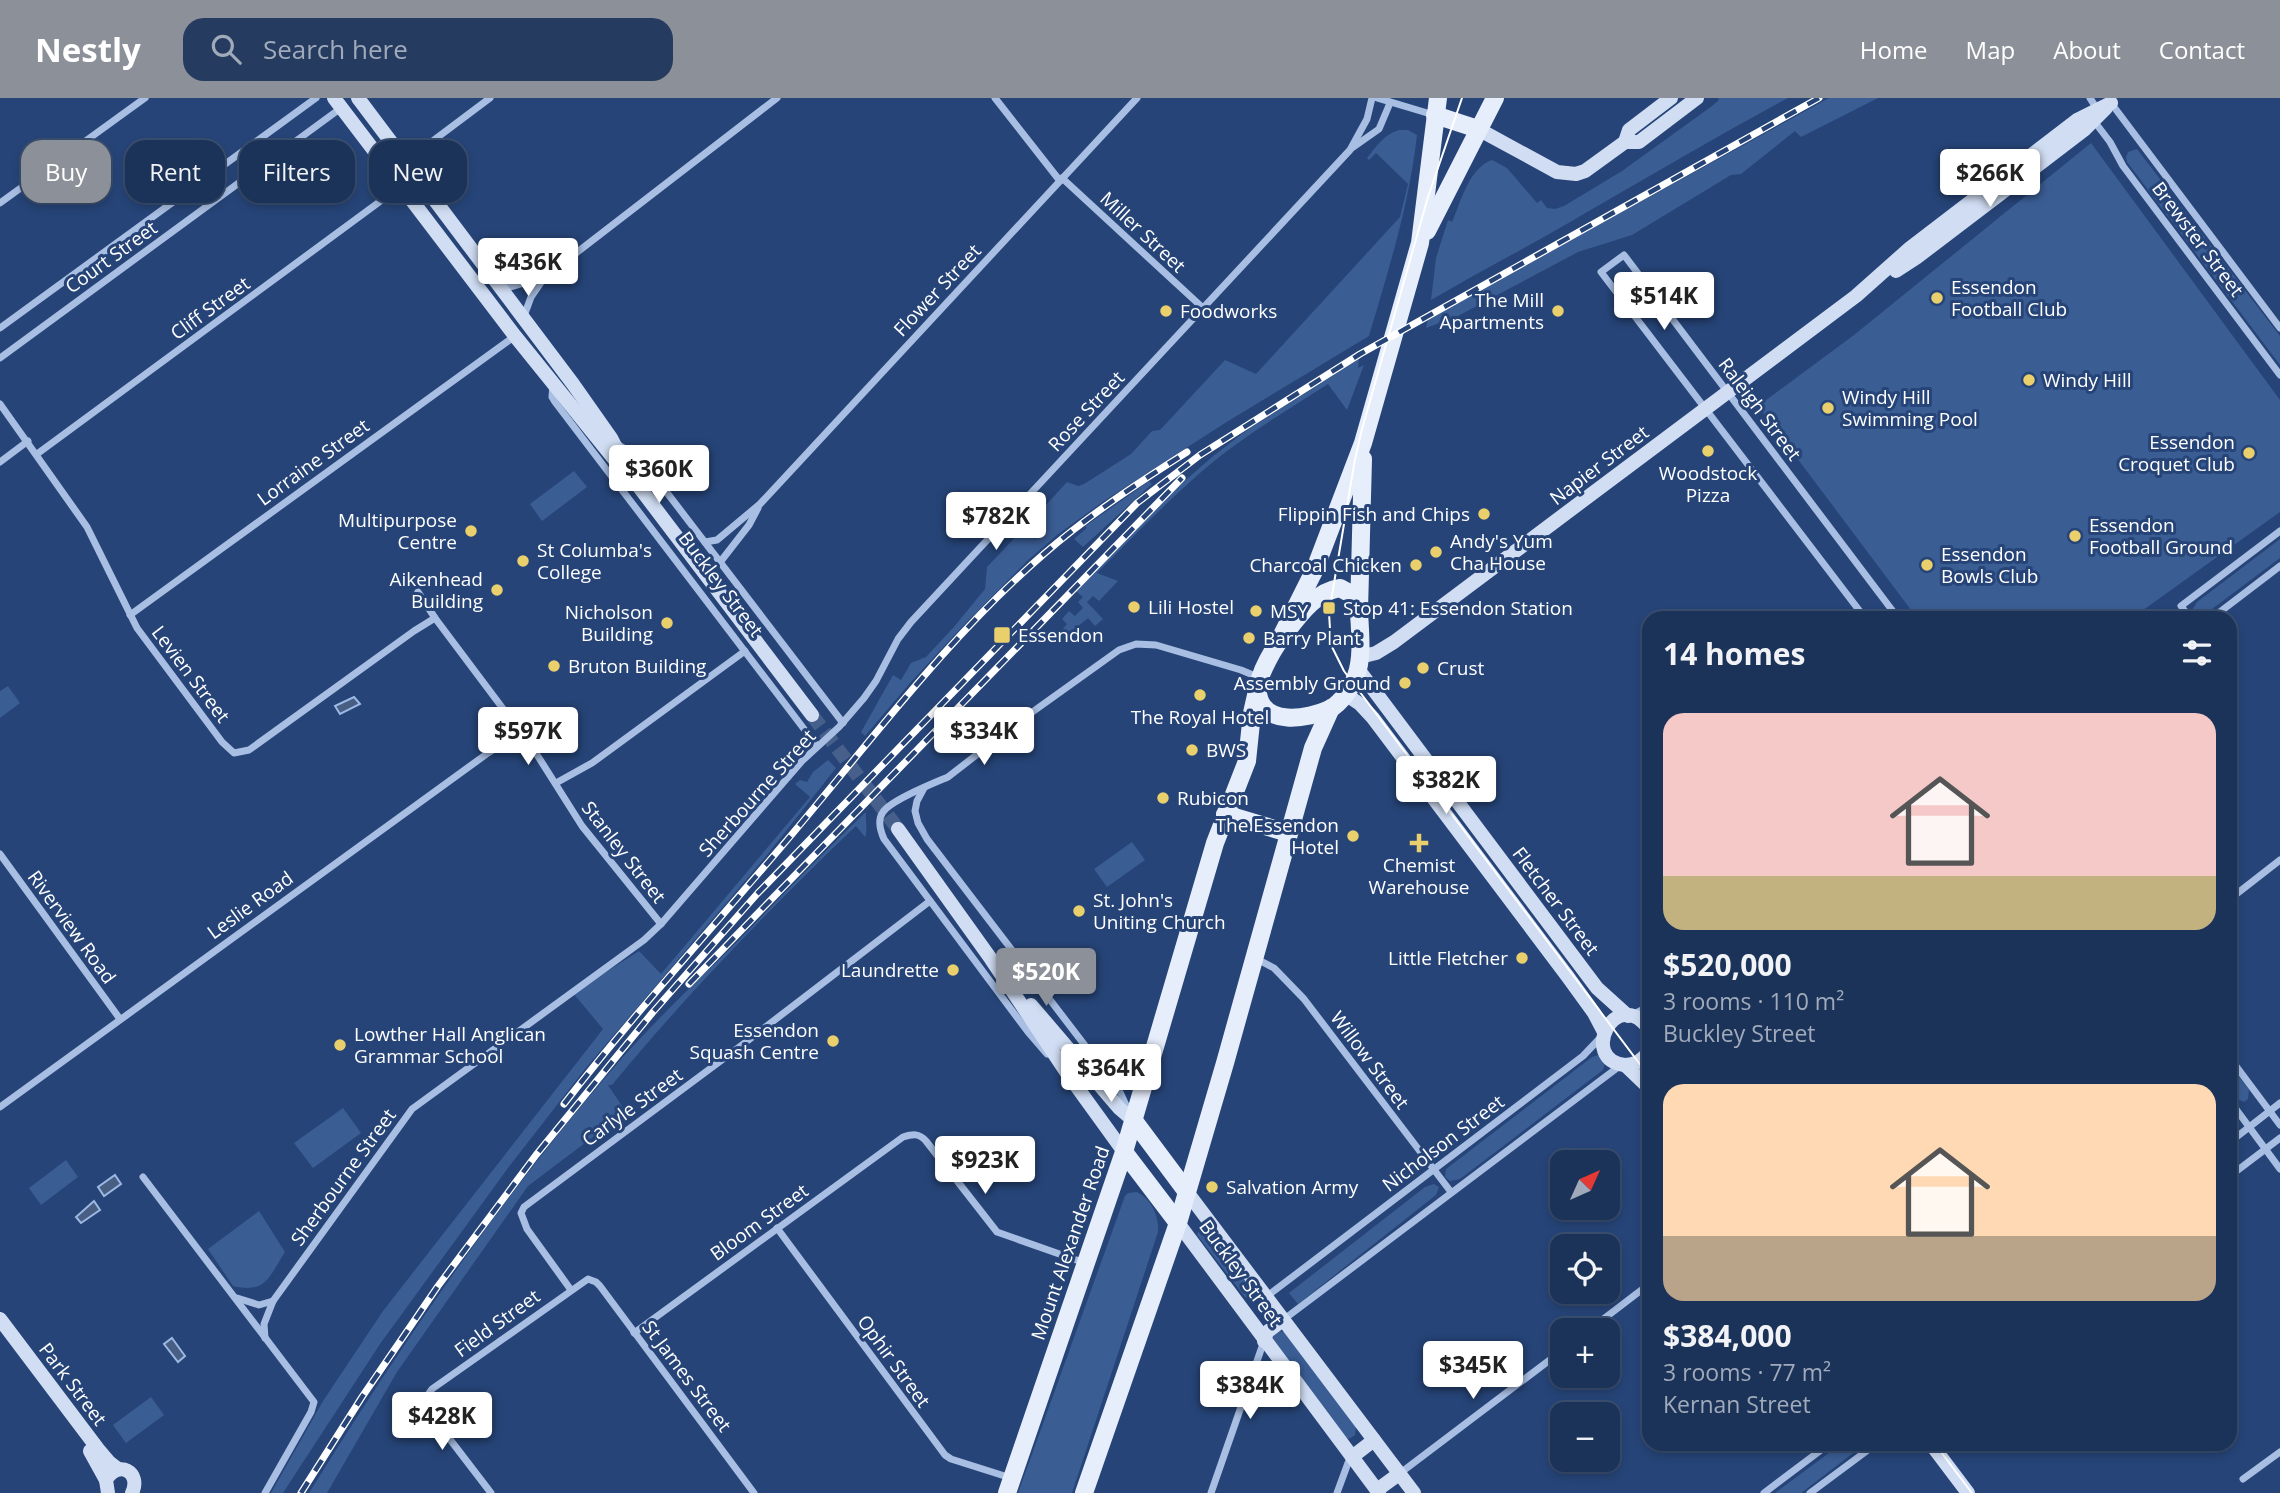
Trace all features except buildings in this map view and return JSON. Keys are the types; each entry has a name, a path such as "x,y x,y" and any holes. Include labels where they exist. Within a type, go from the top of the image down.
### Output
{"main road":[{"path":"1420,243 1495,98"},
{"path":"1279,641 1315,569 1363,443 1420,243 1436,107 1478,129"},
{"path":"1084,1493 1178,1223 1315,740 1331,708 1353,683 1359,663 1363,443"},
{"path":"1279,641 1304,610 1328,591 1340,588 1348,591 1356,600 1359,611"},
{"name":"Mount Alexander Road","path":"1009,1485 1134,1121 1225,814 1247,761 1252,713 1260,680 1279,641"},
{"path":"1260,680 1260,701 1266,710 1275,715 1294,718 1331,708"},
{"path":"1225,814 1288,833"},
{"name":"Buckley Street","path":"1134,1121 1187,1192"},
{"name":"Buckley Street","path":"1124,1152 1178,1223"}],"street":[{"path":"0,203 145,98"},
{"name":"Court Street","path":"0,328 316,98"},
{"name":"Buckley Street","path":"358,98 390,140"},
{"path":"434,140 490,98"},
{"path":"524,317 531,297 545,277 777,98"},
{"name":"Miller Street","path":"995,98 1061,180 1203,308"},
{"name":"Flower Street","path":"705,542 717,540 760,504 1137,98"},
{"path":"1374,98 1390,103 1436,107"},
{"name":"Rose Street","path":"1350,150 1366,122 1374,98"},
{"path":"1478,129 1557,172 1571,175 1585,171 1625,142 1629,130 1671,98"},
{"path":"1625,142 1639,142 1698,98"},
{"name":"Court Street","path":"0,358 338,103"},
{"name":"Buckley Street","path":"338,103 369,143"},
{"name":"Rose Street","path":"830,736 873,686 898,639 911,622 1350,150 1380,129 1390,103"},
{"name":"Napier Street","path":"1359,663 1394,642 1706,410 1856,296 1910,248 2062,139 2100,108"},
{"name":"Brewster Street","path":"2100,108 2280,328"},
{"name":"Brewster Street","path":"2100,108 2110,142 2123,166 2280,374"},
{"name":"Cliff Street","path":"37,454 378,203"},
{"name":"Buckley Street","path":"414,203 612,458 631,475"},
{"name":"Buckley Street","path":"438,203 611,438 631,475 812,715"},
{"name":"Raleigh Street","path":"1860,611 1601,272 1624,254 1893,611"},
{"path":"503,289 545,277"},
{"name":"Lorraine Street","path":"130,615 515,335"},
{"name":"Buckley Street","path":"550,379 555,402 817,746"},
{"name":"Levien Street","path":"0,404 87,527 130,615 147,643 222,742 234,753 249,750 435,618"},
{"name":"Buckley Street","path":"611,438 632,453 651,472 843,723"},
{"path":"0,461 28,441"},
{"name":"Flower Street","path":"720,561 749,525 760,504"},
{"path":"2185,611 2181,606 2280,531"},
{"path":"2221,611 2280,566"},
{"name":"Stanley Street","path":"418,592 521,732 582,826 661,924"},
{"path":"924,788 948,777 1024,718 1128,646 1156,645 1260,680"},
{"path":"556,783 592,764 623,738 745,651"},
{"name":"Fletcher Street","path":"1359,663 1597,988 1629,1016 1642,1021"},
{"name":"Fletcher Street","path":"1345,694 1363,707 1381,728 1594,1013 1603,1034 1607,1054 1623,1064"},
{"name":"Leslie Road","path":"0,1107 477,761 521,732"},
{"name":"Sherbourne Street","path":"265,1338 264,1324 273,1301 412,1109 644,940 817,746 830,736"},
{"name":"Buckley Street","path":"924,788 886,808 879,825 884,839 1028,1032 1069,1076"},
{"name":"Buckley Street","path":"924,788 917,799 915,811 921,828 961,886 1119,1090 1134,1121"},
{"name":"Buckley Street","path":"898,829 992,959 1069,1076 1124,1152"},
{"name":"Riverview Road","path":"0,854 120,1019"},
{"path":"2237,893 2280,860"},
{"name":"Carlyle Street","path":"571,1290 527,1229 521,1213 530,1200 720,1062 930,901"},
{"name":"Willow Street","path":"1254,958 1274,968 1304,999 1451,1192"},
{"name":"Buckley Street","path":"992,959 1119,1108 1134,1121"},
{"path":"1603,1034 1613,1020 1642,1010"},
{"name":"Nicholson Street","path":"1266,1297 1586,1054 1603,1034"},
{"path":"1211,1493 1266,1332 1623,1064 1639,1062 1642,1059"},
{"path":"1623,1064 1642,1081"},
{"path":"2237,1068 2280,1125"},
{"path":"2237,1136 2280,1103"},
{"path":"2237,1111 2280,1169"},
{"name":"Bloom Street","path":"634,1332 911,1134 922,1137 996,1232 1085,1263"},
{"path":"2237,1171 2280,1138"},
{"path":"143,1177 314,1402 312,1412 265,1493"},
{"name":"Buckley Street","path":"1187,1192 1414,1493"},
{"name":"Buckley Street","path":"1178,1223 1378,1492"},
{"name":"Ophir Street","path":"777,1228 945,1455 1009,1485"},
{"name":"Field Street","path":"491,1493 429,1412 425,1399 432,1389 571,1290 588,1279 592,1280"},
{"name":"St James Street","path":"592,1280 600,1286 754,1493"},
{"path":"1605,1318 1642,1290"},
{"path":"1245,1312 1266,1297"},
{"path":"237,1298 259,1305 273,1301"},
{"name":"Park Street","path":"0,1319 108,1462 131,1474 135,1491"},
{"name":"Park Street","path":"0,1333 86,1445 104,1487"},
{"path":"1378,1492 1550,1360"},
{"path":"1337,1493 1352,1457 1374,1440"},
{"path":"1764,1493 1820,1451"},
{"path":"1810,1493 1867,1451"},
{"path":"1936,1451 1968,1493"},
{"path":"2243,1479 2280,1452"},
{"path":"104,1487 110,1473 118,1469"}],"shaded area":[{"path":"1718,98 1788,98 1431,300 1436,258 1448,220 1452,222 1467,186 1484,164 1492,160 1507,168 1537,203 1541,200 1547,208 1555,209 1622,171 1712,106"},
{"path":"1829,98 1878,98 1801,137 1795,131 1741,174 1731,175 1632,235 1578,252 1458,316 1426,328 1428,319"},
{"path":"1399,130 1408,130 1417,135 1409,187 1398,237 1369,336 1225,423 1104,501 1057,535 1027,561 962,627 865,736 861,732 893,675 901,680 911,663 926,657 953,628 985,589 987,567 1022,530 1035,539 1041,533 1035,517 1067,482 1078,486 1084,484 1131,454 1152,431 1160,430 1225,360 1256,374 1400,217 1408,184 1376,153 1369,160 1367,158 1385,138"},
{"name":"Windy Hill","path":"2091,143 2280,400 2280,512 2142,611 1912,611 1758,406 1854,335"},
{"path":"2137,149 2280,336 2280,365 2127,162 2128,152"},
{"path":"1359,359 1358,368 1364,365 1347,410 1328,384 1227,451 1168,502 1097,573 1118,581 1099,601 1093,596 1087,602 1103,619 1095,626 1088,618 1069,634 1060,632 1067,624 1062,619 1069,611 1075,616 1083,608 1078,602 1083,597 1076,591 1079,587 1179,486 1247,430"},
{"path":"574,471 587,487 542,521 530,504"},
{"path":"1149,481 1152,484 1083,547 1074,539 1087,528 1085,526"},
{"path":"2280,539 2280,558 2209,611 2192,611 2197,602"},
{"path":"8,686 20,703 0,718 0,691"},
{"path":"354,697 360,704 340,714 335,706"},
{"path":"828,760 836,768 763,860 585,1069 511,1164 380,1344 283,1493 271,1493 323,1401 383,1311 603,1029 573,993 639,951 661,974 810,797 795,784 800,780 807,782 813,772"},
{"path":"866,812 865,837 856,826 730,952 612,1085 608,1085 626,1112 528,1186 397,1372 327,1493 309,1493 451,1277 568,1122 657,1021"},
{"path":"1132,842 1145,860 1107,887 1094,869"},
{"path":"1598,1055 1605,1063 1603,1070 1460,1179 1450,1181 1445,1177 1446,1169"},
{"path":"2237,1074 2249,1090 2248,1099 2244,1102 2238,1099"},
{"path":"343,1108 361,1133 313,1168 294,1143"},
{"path":"66,1160 78,1177 41,1205 29,1188"},
{"path":"115,1175 121,1184 104,1196 98,1187"},
{"path":"1434,1184 1439,1187 1436,1195 1298,1304 1289,1293 1425,1187"},
{"path":"1137,1192 1147,1199 1154,1209 1158,1232 1072,1493 1018,1493 1125,1196"},
{"path":"94,1201 100,1210 81,1223 76,1217"},
{"path":"259,1211 285,1252 270,1276 260,1285 253,1288 233,1286 208,1249"},
{"path":"1201,1224 1254,1292 1252,1299 1245,1297 1197,1235"},
{"path":"1278,1331 1285,1332 1356,1426 1355,1435 1349,1439 1343,1437 1273,1341 1273,1336"},
{"path":"172,1338 185,1356 178,1362 164,1344"},
{"path":"151,1397 164,1415 126,1443 113,1425"},
{"path":"1832,1451 1856,1451 1801,1493 1775,1493"}],"tunnel":[{"path":"812,715 898,829"}],"tram line":[{"path":"1462,98 1428,197 1362,429 1329,613 1331,645 1344,671 1642,1067"},
{"path":"1940,1451 1972,1493"}],"railway":[{"path":"301,1493 362,1397 438,1286 536,1155 653,1012 757,894 1137,503 1200,455 1360,354 1819,98"},
{"path":"564,1104 914,688 977,618 1062,539 1114,500 1187,452"},
{"path":"689,984 1182,478"}],"place":[{"name":"Essendon Football Club","path":"1937,298"},
{"name":"Foodworks","path":"1166,311"},
{"name":"The Mill Apartments","path":"1558,311"},
{"name":"Windy Hill","path":"2029,380"},
{"name":"Windy Hill Swimming Pool","path":"1828,408"},
{"name":"Woodstock Pizza","path":"1708,451"},
{"name":"Essendon Croquet Club","path":"2249,453"},
{"name":"Flippin Fish and Chips","path":"1484,514"},
{"name":"Multipurpose Centre","path":"471,531"},
{"name":"Essendon Football Ground","path":"2075,536"},
{"name":"Andy's Yum Cha House","path":"1436,552"},
{"name":"St Columba's College","path":"523,561"},
{"name":"Charcoal Chicken","path":"1416,565"},
{"name":"Essendon Bowls Club","path":"1927,565"},
{"name":"Aikenhead Building","path":"497,590"},
{"name":"Lili Hostel","path":"1134,607"},
{"name":"Stop 41: Essendon Station","path":"1329,608"},
{"name":"MSY","path":"1256,611"},
{"name":"Nicholson Building","path":"667,623"},
{"name":"Essendon","path":"1002,635"},
{"name":"Barry Plant","path":"1249,638"},
{"name":"Bruton Building","path":"554,666"},
{"name":"Crust","path":"1423,668"},
{"name":"Assembly Ground","path":"1405,683"},
{"name":"The Royal Hotel","path":"1200,695"},
{"name":"BWS","path":"1192,750"},
{"name":"Rubicon","path":"1163,798"},
{"name":"The Essendon Hotel","path":"1353,836"},
{"name":"Chemist Warehouse","path":"1419,843"},
{"name":"St. John's Uniting Church","path":"1079,911"},
{"name":"Little Fletcher","path":"1522,958"},
{"name":"Laundrette","path":"953,970"},
{"name":"Essendon Squash Centre","path":"833,1041"},
{"name":"Lowther Hall Anglican Grammar School","path":"340,1045"},
{"name":"Salvation Army","path":"1212,1187"}]}
